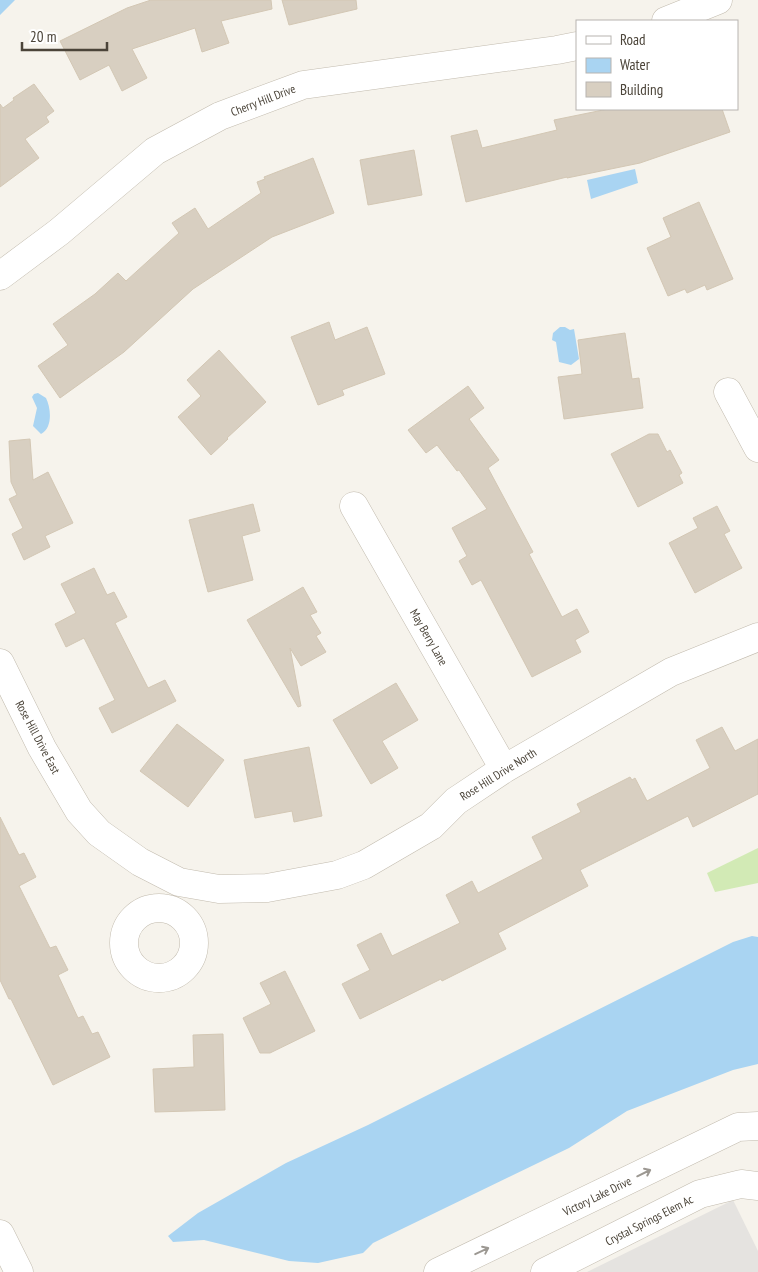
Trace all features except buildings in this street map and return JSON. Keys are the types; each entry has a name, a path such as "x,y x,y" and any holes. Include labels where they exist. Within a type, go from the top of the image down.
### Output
{"street":[{"path":"668,20 718,0"},
{"name":"Cherry Hill Drive","path":"0,276 59,232 155,152 220,116 303,84 576,46"},
{"path":"728,392 758,448"},
{"name":"May Berry Lane","path":"354,506 504,769"},
{"name":"Rose Hill Drive North","path":"79,811 100,833 140,862 179,882 219,889 267,888 337,875 364,865 431,826 456,801 504,769 670,672 758,637"},
{"name":"Rose Hill Drive East","path":"0,663 42,748 79,811"},
{"path":"170,910 179,882"},
{"name":"Victory Lake Drive","path":"438,1272 738,1127 758,1126"},
{"name":"Crystal Springs Elem Ac","path":"545,1272 700,1194 741,1184 758,1186"},
{"path":"0,1234 19,1272"}],"green space":[{"path":"758,848 758,883 715,892 707,873"}],"shaded area":[{"path":"733,1200 758,1251 758,1272 587,1272"}],"water":[{"path":"0,0 15,0 0,15"},
{"path":"635,169 638,183 591,199 587,180"},
{"path":"560,327 570,330 574,329 579,359 571,365 559,362 556,342 552,340 553,333"},
{"path":"38,393 46,398 50,412 48,427 41,434 33,426 37,408 32,397"},
{"path":"752,936 758,937 758,1064 733,1070 627,1111 569,1148 373,1243 363,1253 318,1263 289,1261 204,1240 173,1242 168,1236 198,1213 286,1163 368,1125 733,942"}]}
